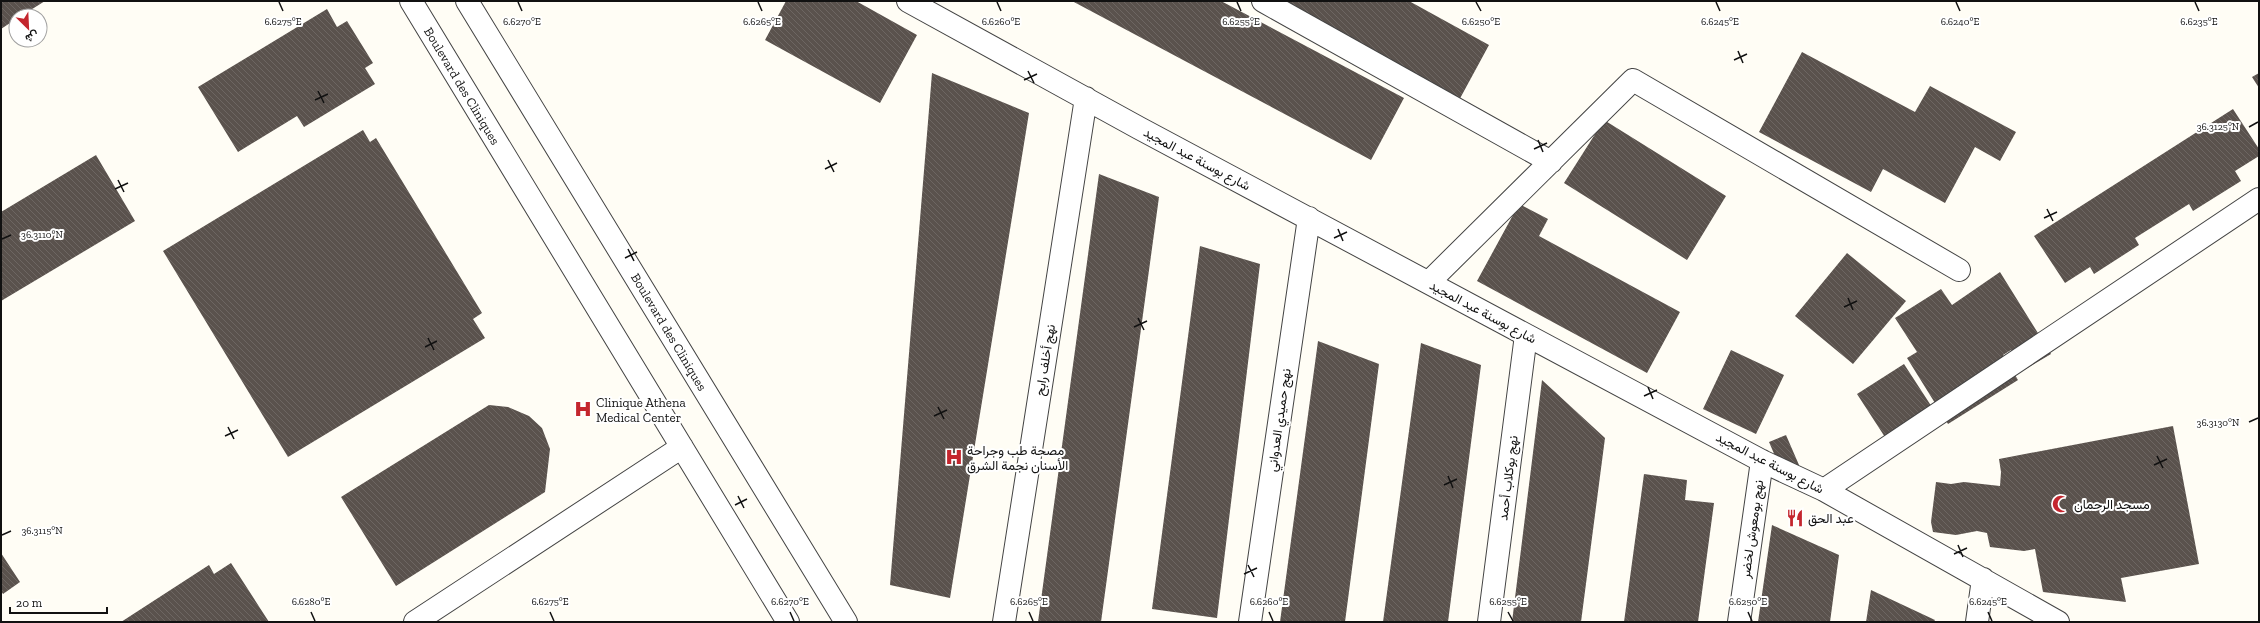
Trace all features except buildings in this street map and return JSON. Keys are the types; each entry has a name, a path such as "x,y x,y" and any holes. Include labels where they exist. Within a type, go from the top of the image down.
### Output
{"street":[{"name":"Boulevard des Cliniques","path":"411,1 788,622"},
{"name":"Boulevard des Cliniques","path":"467,1 846,622"},
{"name":"شارع بوسنة عبد المجيد","path":"908,1 1762,461 1824,490 2058,622"},
{"path":"1263,1 1551,162"},
{"path":"1429,282 1634,80 1960,270"},
{"name":"نهج أخلف رابح","path":"1004,622 1086,98"},
{"path":"1824,490 2259,199"},
{"name":"نهج حميدي العدواني","path":"1250,622 1309,218"},
{"name":"نهج بوكلاب أحمد","path":"1489,622 1526,335"},
{"path":"415,622 682,447"},
{"name":"نهج بومعوش لخضر","path":"1739,622 1762,461"},
{"path":"1977,622 1983,579"}],"place":[{"name":"Clinique Athena Medical Center","path":"583,409"},
{"name":"مصحة طب وجراحة الأسنان نجمة الشرق","path":"954,457"},
{"name":"مسجد الرحمان","path":"2061,504"},
{"name":"عبد الحق","path":"1795,518"}]}
